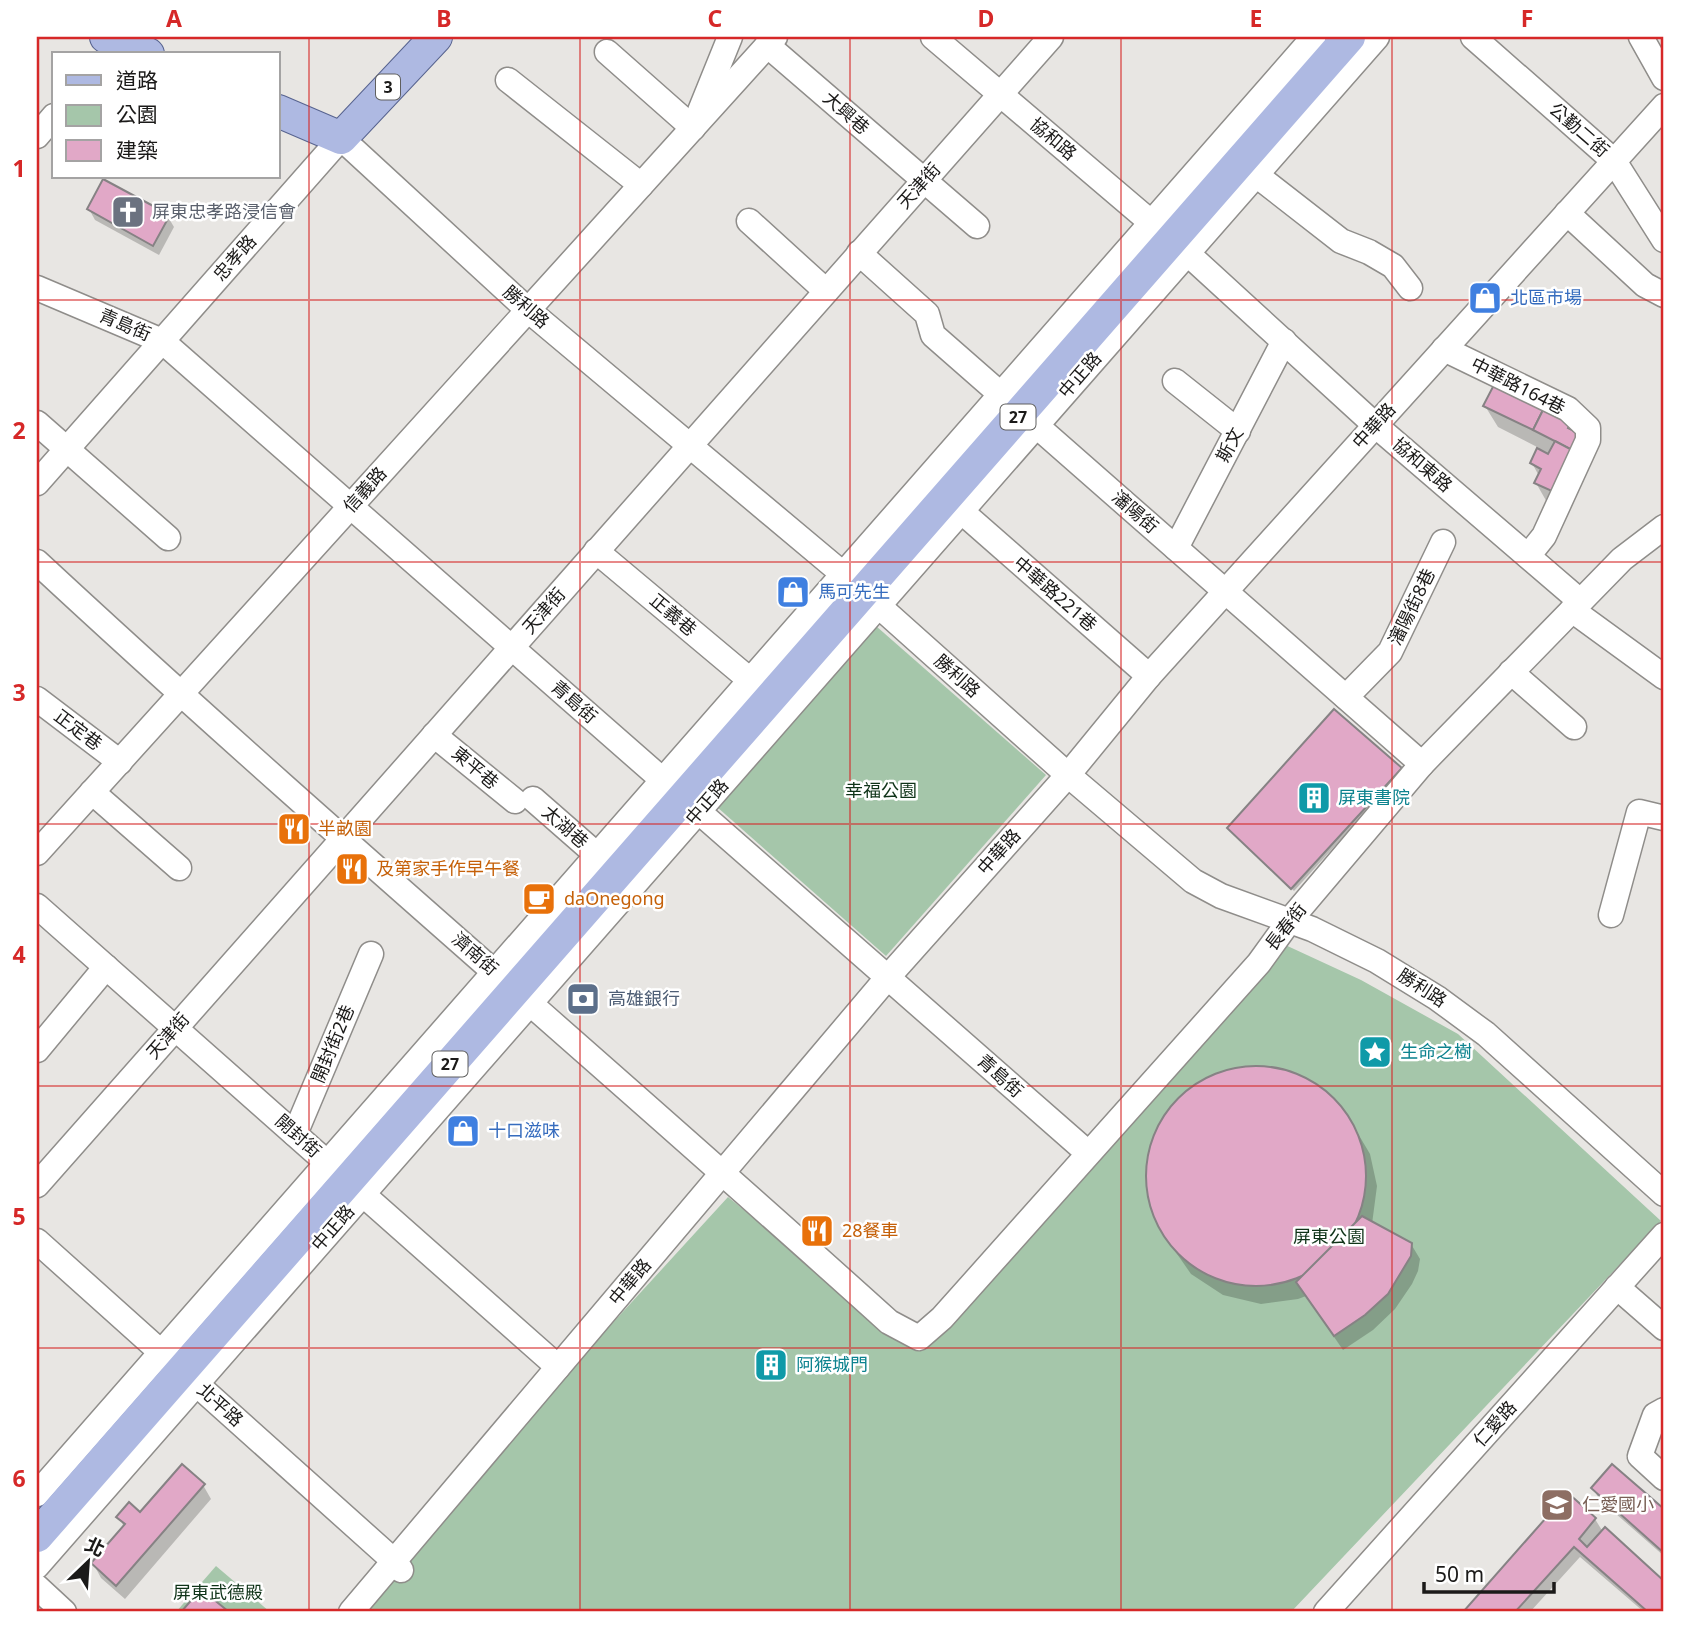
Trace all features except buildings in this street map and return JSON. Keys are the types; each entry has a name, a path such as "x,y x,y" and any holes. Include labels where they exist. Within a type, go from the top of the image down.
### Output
{"main road":[{"name":"中正路","path":"37,1536 179,1369 1349,37"},
{"name":"忠孝路","path":"341,138 428,39"},
{"path":"111,44 141,52"},
{"name":"勝利路","path":"280,112 341,138"}],"street":[{"name":"信義路","path":"693,128 730,37"},
{"name":"協和路","path":"933,37 1170,239"},
{"name":"天津街","path":"37,1185 1051,37"},
{"name":"中正路","path":"1170,239 1314,37"},
{"name":"中正路","path":"1170,239 1255,174 1377,37"},
{"name":"公勤二街","path":"1473,37 1614,161 1664,240"},
{"path":"1641,37 1664,78"},
{"name":"信義路","path":"37,853 771,41"},
{"name":"大興巷","path":"771,41 977,226"},
{"path":"607,52 693,128"},
{"path":"508,80 641,185"},
{"name":"中華路","path":"351,1612 398,1565 558,1367 888,976 1068,775 1149,676 1664,106"},
{"path":"37,135 52,118"},
{"name":"勝利路","path":"341,138 528,310 862,591 1068,775 1202,887 1290,920 1377,961 1460,1013 1664,1194"},
{"name":"忠孝路","path":"37,483 341,138"},
{"path":"1255,174 1341,241 1369,252 1393,266 1410,288"},
{"path":"1567,213 1645,285 1664,295"},
{"path":"749,221 826,291"},
{"name":"協和東路","path":"1170,239 1375,425 1528,556 1576,605 1664,677"},
{"name":"瀋陽街","path":"859,253 927,314 933,335 1422,764"},
{"name":"青島街","path":"37,288 162,341 1088,1153"},
{"name":"斯文","path":"1176,548 1284,341"},
{"name":"中華路164巷","path":"1444,349 1507,377 1567,409 1588,428 1588,440 1544,536 1528,556"},
{"path":"1175,381 1238,431"},
{"name":"中正路","path":"514,988 597,855 682,796 750,680 961,512 1020,410"},
{"path":"37,423 168,538"},
{"name":"中華路221巷","path":"961,512 1149,676"},
{"name":"長春街","path":"919,1338 942,1318 1259,963 1290,920 1422,764 1622,559 1664,527"},
{"name":"瀋陽街8巷","path":"1346,697 1390,652 1443,542"},
{"name":"正義巷","path":"596,551 750,680"},
{"name":"濟南街","path":"37,562 180,695 723,1172 889,1322 919,1338"},
{"path":"1511,672 1574,727"},
{"name":"正定巷","path":"37,699 120,761"},
{"name":"東平巷","path":"434,734 524,800"},
{"path":"92,792 179,868"},
{"name":"太湖巷","path":"524,800 597,855"},
{"path":"1611,915 1639,812 1664,818"},
{"name":"開封街","path":"37,906 558,1367"},
{"name":"開封街2巷","path":"295,1134 371,954"},
{"path":"37,1050 106,967"},
{"name":"仁愛路","path":"1326,1612 1664,1235"},
{"name":"北平路","path":"37,1241 398,1565"},
{"path":"1617,1287 1664,1328"},
{"name":"中正路","path":"37,1494 179,1369"},
{"name":"中正路","path":"37,1566 179,1369"},
{"path":"1664,1410 1655,1415 1640,1456 1664,1478"},
{"path":"37,1587 64,1612"}],"green space":[{"name":"幸福公園","path":"876,626 1046,775 886,956 717,807"},
{"name":"屏東公園","path":"1281,943 1361,980 1458,1034 1661,1221 1291,1612 355,1612 533,1410 728,1197 893,1331 921,1344"},
{"name":"屏東武德殿","path":"216,1566 270,1612 176,1612"}],"place":[{"name":"屏東忠孝路浸信會","path":"128,212"},
{"name":"北區市場","path":"1485,298"},
{"name":"馬可先生","path":"793,592"},
{"name":"屏東書院","path":"1314,798"},
{"name":"半畝園","path":"294,829"},
{"name":"及第家手作早午餐","path":"352,869"},
{"name":"daOnegong","path":"539,899"},
{"name":"高雄銀行","path":"583,999"},
{"name":"生命之樹","path":"1375,1052"},
{"name":"十口滋味","path":"463,1131"},
{"name":"28餐車","path":"817,1231"},
{"name":"阿猴城門","path":"771,1365"},
{"name":"仁愛國小","path":"1557,1505"}]}
